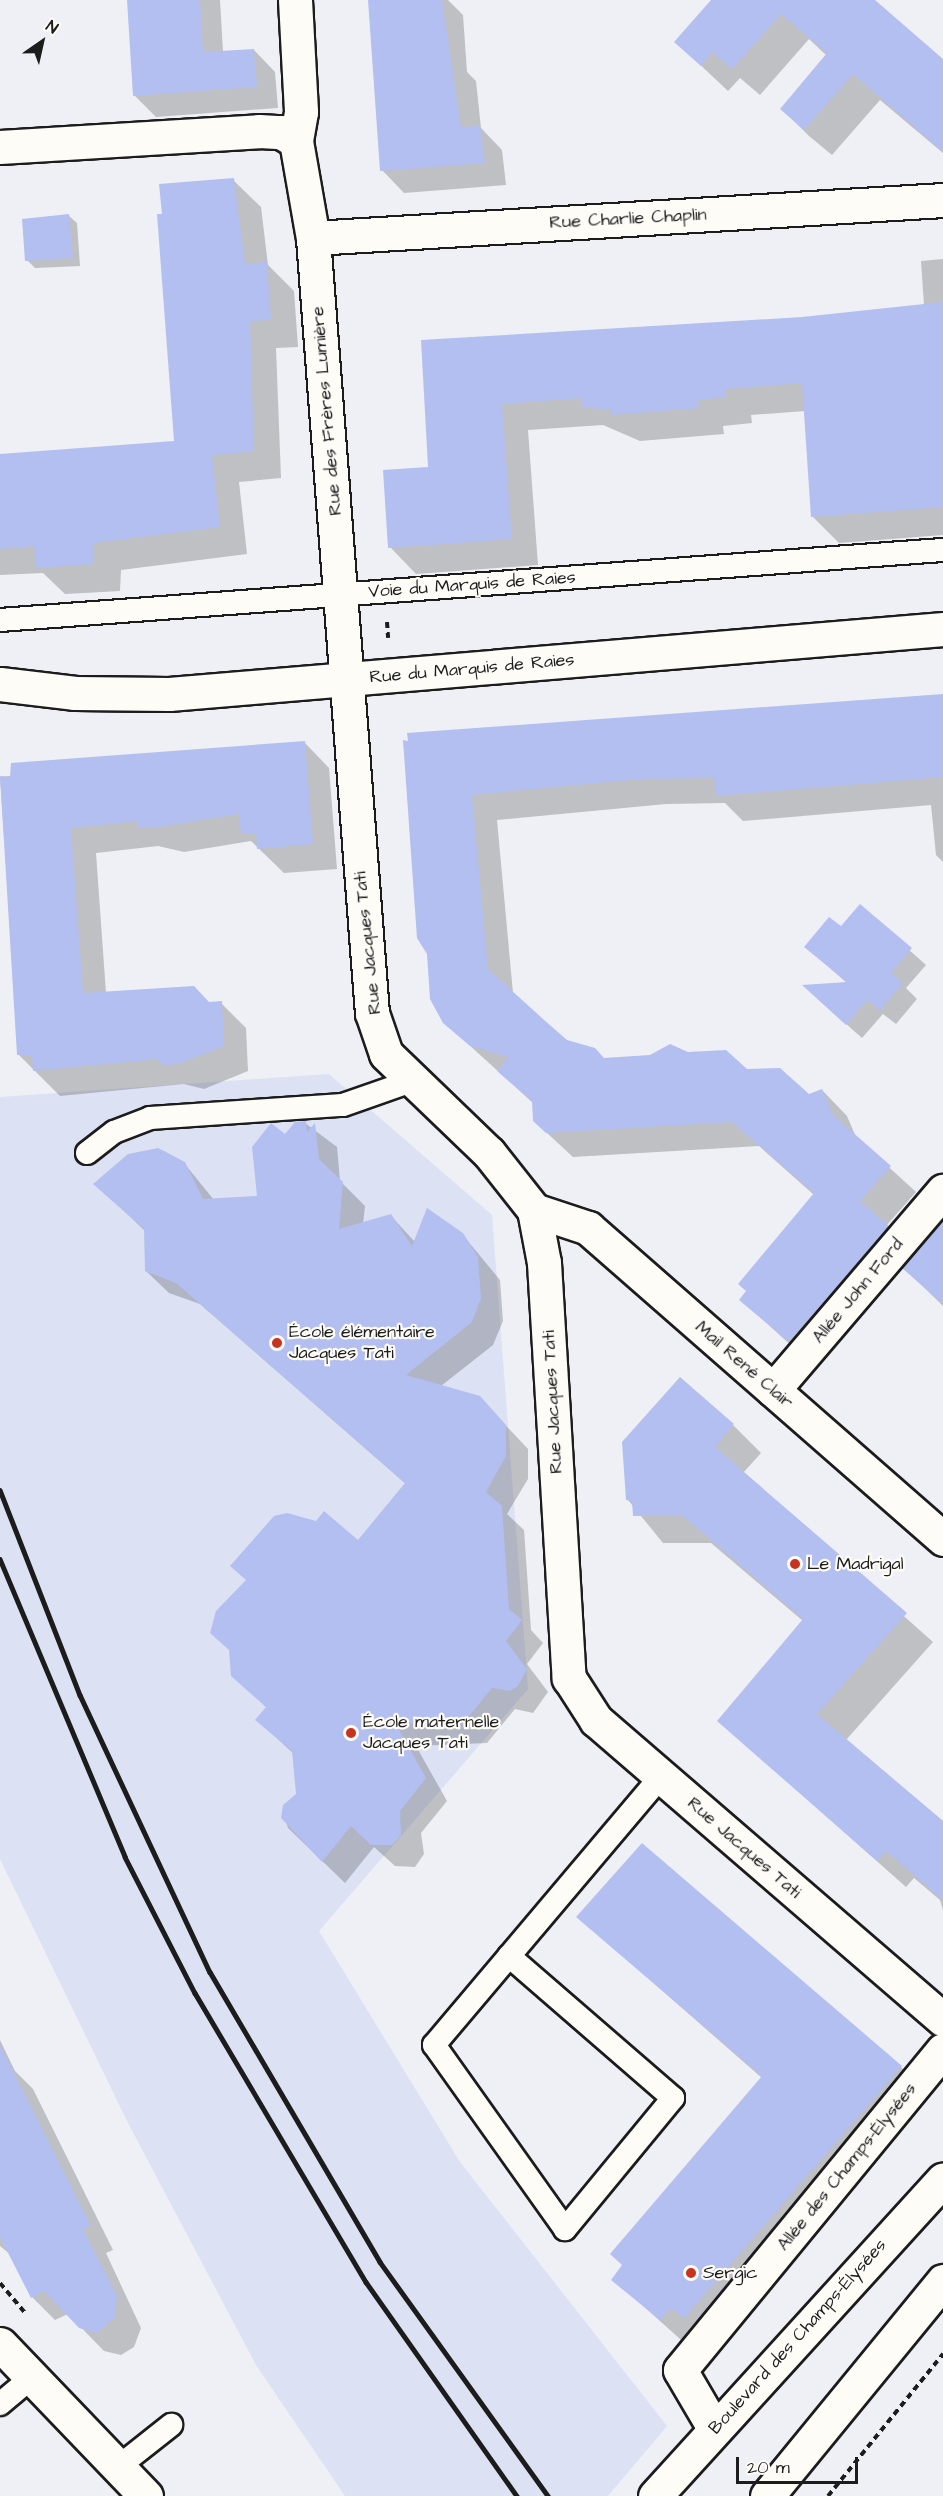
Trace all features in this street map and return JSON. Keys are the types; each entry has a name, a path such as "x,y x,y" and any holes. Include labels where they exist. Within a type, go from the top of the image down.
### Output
{"street":[{"name":"Rue des Frères Lumière","path":"295,0 301,112 296,141 313,238 342,595 345,682"},
{"path":"0,147 259,131 281,132 296,141"},
{"name":"Rue Charlie Chaplin","path":"313,238 943,200"},
{"name":"Rue du Marquis de Raies","path":"0,684 75,693 169,694 345,682 943,629"},
{"name":"Rue Jacques Tati","path":"345,682 372,1013 386,1054 410,1082 489,1153 534,1210 544,1263 569,1678 596,1720 943,2019"},
{"name":"Allée John Ford","path":"773,1390 943,1191"},
{"name":"Mail René Clair","path":"534,1210 588,1228 943,1539"},
{"name":"Allée des Champs-Élysées","path":"714,2428 680,2370 943,2050"},
{"name":"Boulevard des Champs-Élysées","path":"655,2496 714,2428 943,2179"},
{"path":"767,2496 943,2281"},
{"path":"0,2344 146,2496"}],"lane":[{"name":"Voie du Marquis de Raies","path":"0,620 943,550"},
{"path":"87,1153 114,1132 150,1118 343,1105 410,1082"},
{"path":"509,1956 673,2097 565,2229 434,2045 509,1956 661,1776"},
{"path":"878,2358 943,2304"},
{"path":"0,2404 31,2378"},
{"path":"118,2466 171,2425"}],"path":[{"path":"828,2496 943,2354"}],"shaded area":[{"path":"329,1074 492,1215 528,1689 319,1931 460,2162 667,2426 608,2496 345,2496 256,2365 127,2121 0,1859 0,1097"}],"building":[{"path":"127,0 200,0 203,52 254,49 257,87 133,96"},
{"path":"368,0 442,0 461,127 480,126 485,163 380,171"},
{"path":"711,0 875,0 943,59 943,152 853,74 804,130 780,109 827,53 781,14 732,69 712,52 701,66 674,42"},
{"path":"234,178 245,264 267,262 271,320 250,321 254,451 212,455 220,527 94,543 93,564 36,568 34,546 0,549 0,454 174,441 157,214 162,214 159,184"},
{"path":"69,214 73,258 25,261 22,219"},
{"path":"943,302 943,507 811,517 802,383 725,389 726,397 698,400 699,408 612,415 611,410 582,407 581,398 502,404 512,539 388,548 383,470 428,467 421,340 802,317"},
{"path":"943,694 943,777 716,796 714,778 640,779 472,795 488,969 543,1019 567,1040 595,1048 604,1058 650,1055 670,1044 688,1052 726,1050 747,1069 780,1068 809,1094 822,1089 833,1115 891,1166 860,1201 889,1226 789,1342 739,1300 746,1291 738,1284 814,1193 732,1122 546,1133 533,1121 532,1101 497,1071 509,1057 470,1046 443,1023 430,999 427,954 417,938 403,740 408,741 407,733"},
{"path":"305,741 313,844 257,849 256,833 241,833 239,814 158,827 137,827 137,821 71,828 83,993 194,986 209,1002 222,1001 224,1046 178,1064 162,1065 158,1059 33,1071 32,1055 17,1055 0,776 10,777 11,763"},
{"path":"860,904 912,948 891,973 903,983 880,1010 867,1000 846,1025 802,985 847,982 804,947 829,917 841,926"},
{"path":"306,1121 307,1132 315,1123 319,1159 343,1182 339,1229 391,1214 412,1246 427,1208 463,1233 478,1257 481,1298 472,1322 406,1375 480,1396 506,1425 506,1456 486,1492 502,1506 509,1609 522,1620 506,1641 527,1669 518,1686 510,1691 492,1688 465,1721 396,1724 426,1778 400,1811 401,1835 392,1845 371,1845 351,1826 322,1862 281,1818 283,1805 296,1794 292,1751 255,1720 266,1707 231,1676 229,1650 210,1633 216,1611 246,1580 230,1566 274,1516 287,1513 316,1521 324,1511 358,1540 405,1483 176,1283 145,1271 144,1229 93,1184 128,1154 158,1148 185,1162 203,1199 257,1196 252,1147 271,1123 285,1134 295,1122"},
{"path":"943,1220 943,1304 902,1268"},
{"path":"680,1377 734,1424 715,1447 907,1613 817,1714 943,1821 943,1900 886,1851 877,1861 717,1721 803,1619 682,1515 633,1516 632,1501 626,1500 622,1442"},
{"path":"642,1843 902,2066 684,2318 671,2308 660,2320 611,2280 622,2265 610,2254 762,2076 576,1917"},
{"path":"0,2045 91,2226 83,2229 117,2296 115,2317 97,2333 79,2328 44,2291 31,2298 0,2237"}],"railway":[{"path":"0,1490 80,1695 210,1972 380,2262 548,2496"},
{"path":"0,1559 125,1857 195,1993 366,2282 517,2496"}],"place":[{"name":"École élémentaire Jacques Tati","path":"277,1343"},
{"name":"Le Madrigal","path":"795,1564"},
{"name":"École maternelle Jacques Tati","path":"351,1733"},
{"name":"Sergic","path":"691,2273"}]}
